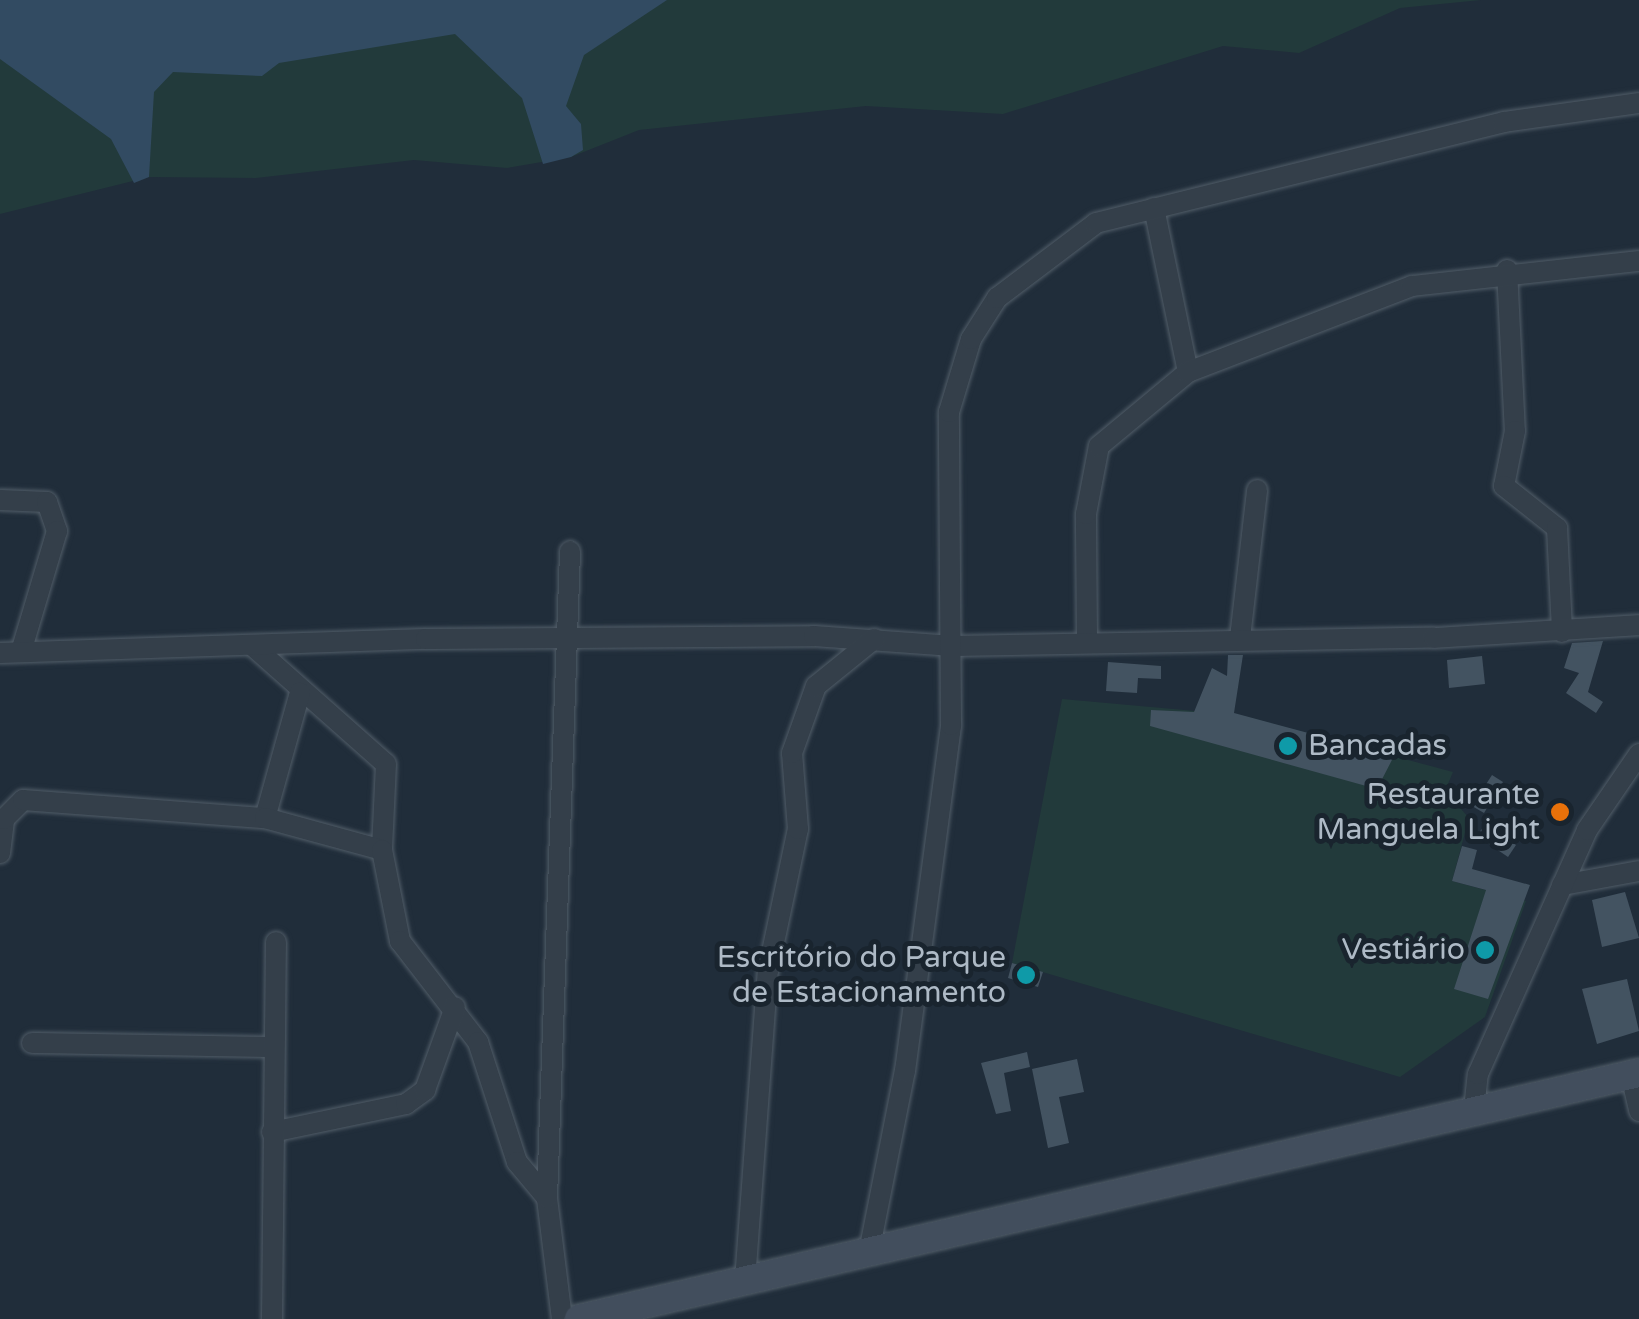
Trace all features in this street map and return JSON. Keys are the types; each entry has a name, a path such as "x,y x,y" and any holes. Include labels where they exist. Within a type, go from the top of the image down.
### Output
{"main road":[{"path":"579,1319 1635,1074"}],"street":[{"path":"869,1252 941,819 953,646 944,471 949,412 972,339 997,298 1045,254 1096,223 1504,122 1639,103"},
{"path":"1154,208 1188,372"},
{"path":"1087,639 1086,514 1099,446 1188,372 1370,297 1508,270 1639,261"},
{"path":"1508,270 1516,430 1504,486 1557,528 1562,632"},
{"path":"1240,638 1257,490"},
{"path":"0,500 47,502 56,531 10,653 874,639 953,646 1087,639 1562,632 1639,626"},
{"path":"562,1319 547,1198 570,551"},
{"path":"744,1281 768,971 798,828 792,753 816,686 874,639"},
{"path":"254,648 300,693 386,764 382,850 400,941 455,1007 478,1042 518,1162 547,1198"},
{"path":"265,818 300,693"},
{"path":"1474,1110 1478,1074 1562,885 1639,754"},
{"path":"0,853 4,819 23,800 265,818 382,850"},
{"path":"1562,885 1639,871"},
{"path":"272,1319 276,942"},
{"path":"272,1132 406,1104 438,1065 455,1007"},
{"path":"32,1043 272,1047"},
{"path":"1635,1074 1639,1111"}],"green space":[{"path":"0,0 1481,0 1400,8 1299,53 1223,46 1003,114 866,106 639,130 571,157 507,168 414,160 256,178 149,177 0,214"},
{"path":"1062,699 1240,715 1453,772 1445,791 1469,818 1452,881 1526,901 1485,1017 1400,1077 1012,963"}],"water":[{"path":"0,0 667,0 584,55 566,106 581,124 583,150 571,157 543,164 522,98 455,34 279,63 262,76 173,72 154,92 149,177 134,183 111,139 0,59"}],"building":[{"path":"1603,641 1588,692 1603,702 1596,713 1566,693 1579,673 1564,668 1572,643"},
{"name":"Bancadas","path":"1228,655 1243,655 1234,713 1394,756 1377,789 1150,726 1151,710 1194,712 1212,668 1227,676"},
{"path":"1482,656 1485,684 1449,688 1447,660"},
{"path":"1108,662 1161,666 1161,679 1138,678 1137,693 1106,691"},
{"path":"1492,775 1503,782 1484,813 1472,806"},
{"path":"1485,824 1516,845 1508,857 1477,836"},
{"path":"1462,846 1477,850 1472,869 1530,885 1488,999 1454,989 1486,890 1452,881"},
{"path":"1625,892 1639,938 1602,947 1592,900"},
{"name":"Escritório do Parque de Estacionamento","path":"1012,963 1043,972 1038,987 1008,978"},
{"path":"1627,979 1639,1031 1597,1044 1582,989"},
{"path":"1027,1052 1030,1067 1004,1073 1011,1111 996,1114 981,1063"},
{"path":"1077,1059 1084,1092 1059,1097 1069,1143 1048,1148 1032,1069"}],"place":[{"name":"Bancadas","path":"1288,746"},
{"name":"Restaurante Manguela Light","path":"1560,812"},
{"name":"Vestiário","path":"1485,950"},
{"name":"Escritório do Parque de Estacionamento","path":"1026,975"}]}
